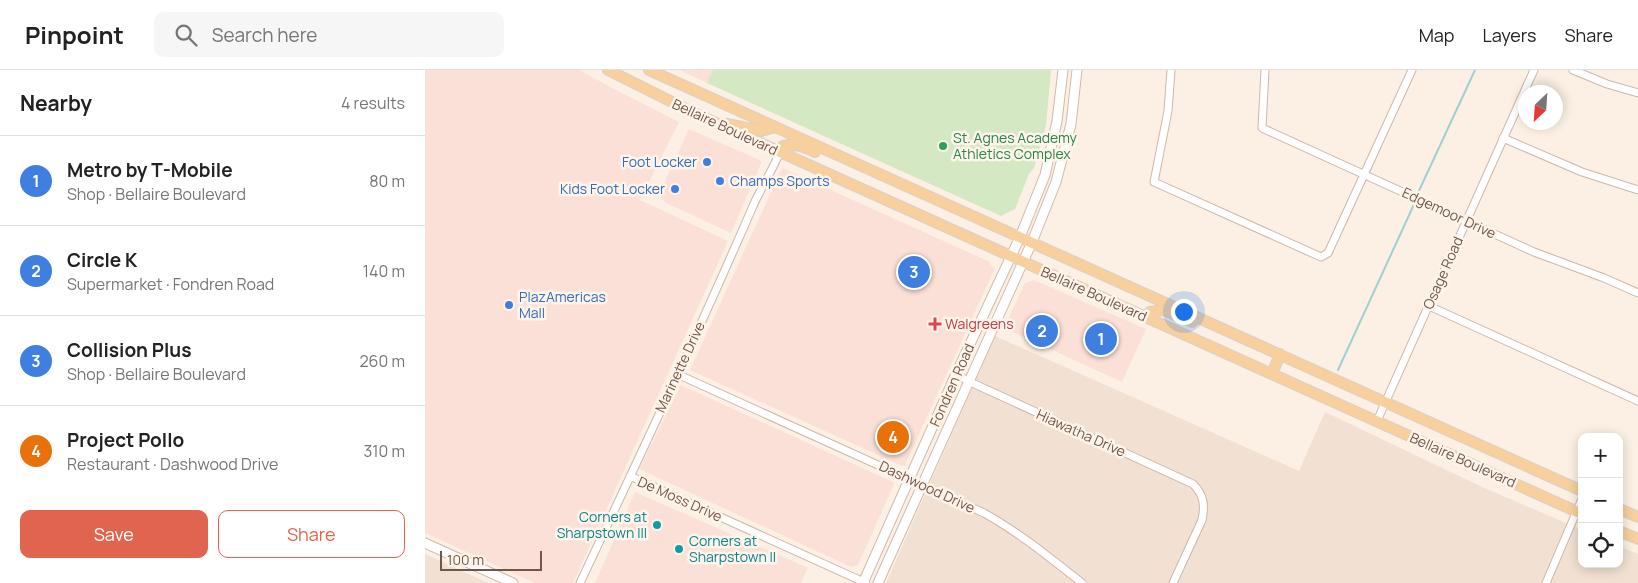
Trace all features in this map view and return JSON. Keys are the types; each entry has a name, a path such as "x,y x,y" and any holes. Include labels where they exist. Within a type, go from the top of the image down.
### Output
{"main road":[{"name":"Bellaire Boulevard","path":"608,70 780,152 1578,512"},
{"name":"Bellaire Boulevard","path":"649,70 1578,490"},
{"name":"Fondren Road","path":"864,583 956,374 1020,237 1045,175 1057,121 1063,70"},
{"name":"Fondren Road","path":"878,583 1032,242 1056,182 1071,124 1077,70"},
{"path":"1057,121 1071,124"},
{"path":"721,125 728,123 761,131 775,127"},
{"path":"780,152 783,146 793,145 833,159 851,161"},
{"path":"1145,317 1151,312 1163,310 1195,323 1213,324"},
{"path":"1272,374 1280,354"},
{"path":"1623,510 1638,517"},
{"path":"1623,533 1638,539"},
{"path":"425,543 511,583"}],"street":[{"path":"1171,70 1168,112 1154,182 1321,257 1328,253 1412,70"},
{"name":"Edgemoor Drive","path":"1265,70 1261,128 1534,252 1638,293"},
{"name":"Osage Road","path":"1377,421 1534,70"},
{"path":"1573,70 1607,84 1638,93"},
{"path":"1503,138 1582,172 1638,190"},
{"name":"Marinette Drive","path":"580,583 759,193 773,169 780,152"},
{"path":"1429,306 1638,401"},
{"name":"Dashwood Drive","path":"677,374 910,479 1002,523 1032,543 1082,583"},
{"name":"Hiawatha Drive","path":"956,374 1186,481 1198,490 1202,496 1204,510 1202,520 1173,583"},
{"name":"De Moss Drive","path":"630,476 864,583"},
{"path":"1546,583 1578,514"}],"shaded area":[{"name":"PlazAmericas Mall","path":"425,70 579,70 679,122 640,200 728,241 573,583 535,583 425,533"},
{"path":"680,70 713,70 707,83"},
{"path":"689,129 762,161 731,233 666,203 659,194"},
{"path":"782,168 990,262 991,266 995,268 905,465 902,466 690,370"},
{"path":"1034,280 1146,329 1122,382 1004,328 1025,283"},
{"path":"995,336 1299,471 1325,412 1480,486 1578,528 1578,568 1623,568 1623,548 1638,554 1638,583 886,583"},
{"path":"681,385 893,482 894,484 858,565 851,567 639,469"},
{"path":"635,492 808,568 801,583 595,583"},
{"path":"425,554 488,583 425,583"}],"green space":[{"name":"St. Agnes Academy Athletics Complex","path":"713,70 1051,70 1046,125 1034,168 1029,174 1015,209 1001,216 707,83"}],"waterway":[{"path":"1417,195 1475,70"},
{"path":"1338,370 1416,200"}],"place":[{"name":"St. Agnes Academy Athletics Complex","path":"943,146"},
{"name":"Foot Locker","path":"707,162"},
{"name":"Champs Sports","path":"720,181"},
{"name":"Kids Foot Locker","path":"675,189"},
{"name":"Collision Plus","path":"914,272"},
{"name":"PlazAmericas Mall","path":"509,305"},
{"name":"Walgreens","path":"935,324"},
{"name":"Circle K","path":"1042,331"},
{"name":"Metro by T-Mobile","path":"1101,339"},
{"name":"Project Pollo","path":"893,437"},
{"name":"Corners at Sharpstown III","path":"657,525"},
{"name":"Corners at Sharpstown II","path":"679,549"}]}
